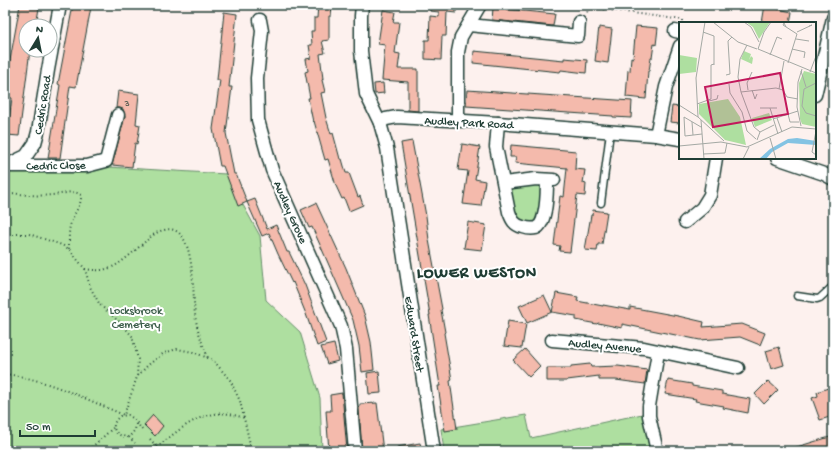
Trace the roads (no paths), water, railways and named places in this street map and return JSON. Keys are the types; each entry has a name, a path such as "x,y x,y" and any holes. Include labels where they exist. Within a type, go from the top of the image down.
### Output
{"street":[{"name":"Cedric Road","path":"6,166 26,156 35,143 60,5"},
{"path":"362,5 361,51 366,94 380,123"},
{"path":"458,121 458,52 461,37 480,5"},
{"path":"816,91 833,18"},
{"name":"Audley Grove","path":"260,20 262,31 257,78 258,120 272,170 341,326 346,349 355,451"},
{"path":"468,25 578,36 579,22"},
{"path":"656,135 666,87 679,49"},
{"name":"Cedric Close","path":"6,166 87,166 106,161 118,115"},
{"name":"Audley Park Road","path":"380,123 386,119 397,118 498,123 656,135 679,139"},
{"name":"Edward Street","path":"380,123 387,148 434,451"},
{"path":"498,123 496,147 509,212 512,220 517,226 526,228 536,228 542,223 551,180 536,180 504,184"},
{"path":"685,222 702,208 710,195 716,159"},
{"path":"785,159 800,161 833,179"},
{"name":"Audley Avenue","path":"552,340 644,348 738,368"},
{"name":"Audley Avenue","path":"657,451 649,416 649,406 658,352"}],"lane":[{"path":"601,203 610,132"},
{"path":"797,296 817,299 833,286"}],"district":[{"name":"LOWER WESTON","path":"477,271"}],"park label":[{"name":"Locksbrook Cemetery","path":"136,317"}]}
